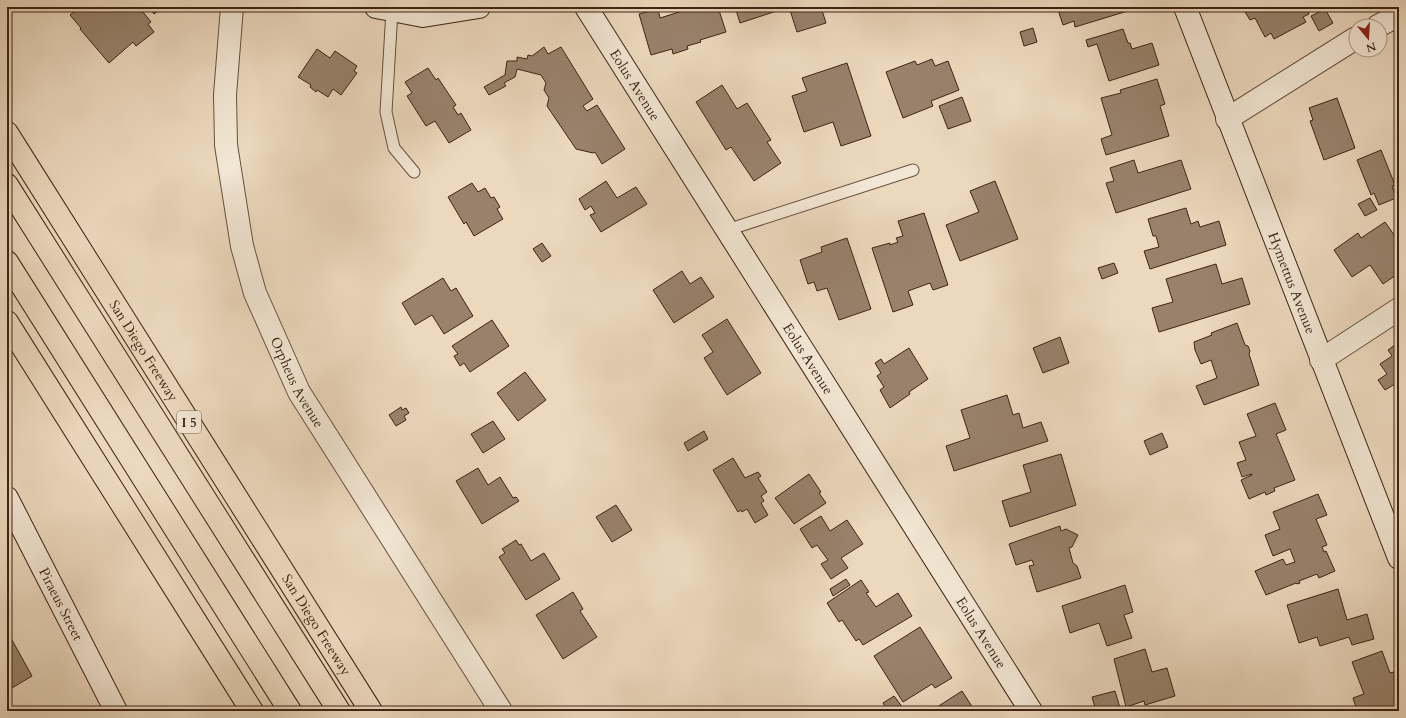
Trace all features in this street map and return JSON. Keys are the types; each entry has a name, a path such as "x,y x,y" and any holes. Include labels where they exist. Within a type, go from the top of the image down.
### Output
{"highway":[{"name":"San Diego Freeway","path":"7,133 371,711"},
{"path":"7,185 339,711"},
{"path":"7,262 290,711"},
{"path":"7,322 252,711"}],"street":[{"name":"Orpheus Avenue","path":"232,7 225,95 226,145 242,246 255,293 299,392 501,711"},
{"path":"384,9 423,16 479,7"},
{"name":"Eolus Avenue","path":"586,7 1031,711"},
{"name":"Hymettus Avenue","path":"1185,7 1399,558"},
{"path":"1388,21 1399,15"},
{"path":"1227,118 1348,43"},
{"path":"1321,360 1399,309"},
{"name":"Piraeus Street","path":"8,500 116,711"}],"lane":[{"path":"384,9 386,112 394,148 414,172"},
{"path":"727,230 913,170"}],"building":[{"path":"79,7 105,7 107,9 109,7 139,7 151,22 148,24 154,32 136,46 133,42 109,63 70,15"},
{"path":"149,7 160,7 161,9 154,14"},
{"path":"695,7 718,7 726,32 700,40 701,42 687,46 688,49 673,54 672,49 651,55 639,14 658,9 660,18"},
{"path":"735,7 789,7 740,23"},
{"path":"789,7 821,7 826,23 797,32"},
{"path":"1057,7 1130,7 1131,10 1075,27 1074,21 1063,25"},
{"path":"1242,7 1306,7 1309,14 1303,17 1306,22 1274,39 1271,33 1265,37 1255,18 1250,20"},
{"path":"1325,9 1333,23 1319,31 1311,16"},
{"path":"1033,28 1037,42 1024,46 1020,32"},
{"path":"1123,29 1132,49 1152,43 1159,65 1109,81 1097,44 1088,47 1086,40"},
{"path":"544,47 548,54 561,47 593,99 583,106 587,111 597,105 625,149 602,164 595,152 593,153 576,149 547,106 549,98 544,90 546,83 541,75 517,69 515,77 504,83 506,86 489,95 484,87 505,75 507,61 517,61 517,57 527,59 528,55 532,56"},
{"path":"317,49 330,58 335,51 357,66 354,71 357,73 341,95 333,89 328,97 317,90 316,92 310,87 311,85 298,77"},
{"path":"932,59 935,66 948,61 959,90 931,101 933,106 903,118 886,72 915,61 917,65"},
{"path":"847,63 871,136 841,146 833,122 804,132 792,96 807,91 802,78"},
{"path":"428,68 436,80 438,78 456,105 453,107 458,115 461,113 471,130 449,143 435,121 426,126 407,96 412,93 405,82"},
{"path":"1157,79 1165,104 1160,106 1169,136 1106,155 1101,139 1112,135 1101,98 1121,93 1120,90"},
{"path":"722,85 737,109 747,103 771,140 767,142 781,163 754,181 731,147 726,150 696,102"},
{"path":"962,97 971,121 948,129 939,106"},
{"path":"1337,98 1355,148 1324,160 1310,121 1313,120 1309,108"},
{"path":"1381,150 1395,185 1392,186 1396,198 1379,205 1374,193 1371,195 1357,160"},
{"path":"1134,160 1138,173 1181,160 1191,189 1116,213 1106,183 1114,181 1110,168"},
{"path":"606,181 617,198 636,187 647,204 601,232 590,215 595,213 591,206 585,210 579,199"},
{"path":"995,181 1018,239 960,261 946,225 979,212 970,191"},
{"path":"472,183 478,192 485,188 491,198 494,197 500,207 497,209 503,219 474,236 466,222 464,224 448,197"},
{"path":"1370,198 1377,210 1365,216 1358,204"},
{"path":"1186,208 1191,224 1198,221 1200,227 1219,221 1226,245 1150,269 1144,251 1159,247 1156,236 1153,236 1148,219"},
{"path":"924,213 948,285 933,290 930,283 908,291 913,305 893,312 872,248 898,242 896,238 903,236 898,221"},
{"path":"1385,222 1399,242 1399,273 1383,284 1370,265 1352,277 1334,250 1358,233 1361,238"},
{"path":"847,238 871,309 839,320 827,288 817,291 814,282 808,284 800,260 822,252 821,247"},
{"path":"542,243 551,256 542,262 533,249"},
{"path":"1114,263 1118,273 1102,279 1098,268"},
{"path":"1216,264 1222,284 1242,278 1250,304 1159,332 1152,308 1173,302 1166,279"},
{"path":"682,271 690,284 701,277 714,297 674,323 653,290"},
{"path":"443,278 451,291 456,288 473,316 444,334 432,315 415,325 402,303"},
{"path":"727,319 761,373 727,395 704,358 713,352 702,335"},
{"path":"492,320 509,346 470,372 464,363 460,366 454,356 458,354 452,346"},
{"path":"1237,323 1245,345 1248,346 1250,351 1249,354 1259,385 1204,405 1196,386 1217,378 1211,360 1201,364 1195,350 1194,342 1212,335 1211,333"},
{"path":"1060,337 1069,363 1043,373 1033,348"},
{"path":"1399,342 1399,390 1395,384 1385,390 1378,380 1387,374 1380,364 1392,356 1388,350"},
{"path":"909,348 928,379 890,408 880,390 884,387 877,376 881,373 875,363 881,359 884,364"},
{"path":"525,372 546,400 518,421 497,393"},
{"path":"1007,395 1013,415 1019,413 1023,428 1041,422 1048,441 954,471 946,446 970,438 961,410"},
{"path":"1275,403 1286,430 1276,434 1295,480 1274,488 1275,491 1266,495 1265,492 1249,499 1241,480 1252,474 1242,477 1237,463 1246,460 1239,442 1256,436 1247,414"},
{"path":"401,407 402,410 406,408 409,413 404,416 406,420 396,426 389,415"},
{"path":"493,421 505,439 483,453 471,434"},
{"path":"704,431 708,439 688,451 684,443"},
{"path":"1162,433 1168,447 1150,455 1144,441"},
{"path":"1061,454 1076,505 1010,527 1002,501 1031,492 1023,465"},
{"path":"733,458 745,478 758,472 761,476 758,478 767,492 761,496 764,501 761,503 768,515 755,523 747,509 742,512 741,510 738,512 713,470"},
{"path":"478,468 488,485 500,477 513,498 516,497 519,501 482,524 456,481"},
{"path":"809,474 821,492 819,493 826,503 794,524 775,498"},
{"path":"1318,494 1327,515 1316,519 1327,545 1322,547 1324,552 1326,551 1335,571 1319,578 1317,574 1299,581 1300,583 1296,583 1266,595 1255,571 1283,559 1286,565 1295,562 1290,549 1273,556 1265,535 1280,529 1273,512"},
{"path":"616,505 632,530 612,542 596,517"},
{"path":"821,516 830,531 847,520 863,544 841,558 848,568 831,579 821,564 828,560 817,545 812,548 800,529"},
{"path":"1060,526 1061,531 1066,529 1078,535 1072,547 1069,548 1073,563 1077,566 1081,578 1037,592 1029,566 1034,565 1032,560 1016,565 1009,544"},
{"path":"516,540 519,545 521,544 531,561 544,553 560,579 526,600 499,557 505,553 502,549"},
{"path":"846,579 850,585 833,596 830,589"},
{"path":"861,580 869,592 866,593 876,607 898,593 912,616 863,645 859,639 856,641 842,620 839,622 827,603"},
{"path":"1125,585 1133,612 1124,615 1132,638 1107,646 1099,623 1070,633 1062,606"},
{"path":"1338,589 1347,620 1367,614 1374,639 1352,645 1349,637 1320,646 1317,637 1299,643 1287,605"},
{"path":"573,592 583,609 580,611 597,637 563,659 536,615"},
{"path":"920,627 952,678 935,688 932,684 903,702 874,656"},
{"path":"7,631 32,676 7,691"},
{"path":"1145,649 1152,672 1167,668 1175,696 1145,705 1144,701 1126,707 1114,659"},
{"path":"1382,651 1390,673 1394,672 1399,685 1399,711 1357,711 1353,698 1364,694 1352,662"},
{"path":"962,691 975,711 928,711 933,708 934,709"},
{"path":"1115,691 1121,711 1096,711 1092,697"},
{"path":"894,696 903,708 898,711 888,711 883,703"}]}
